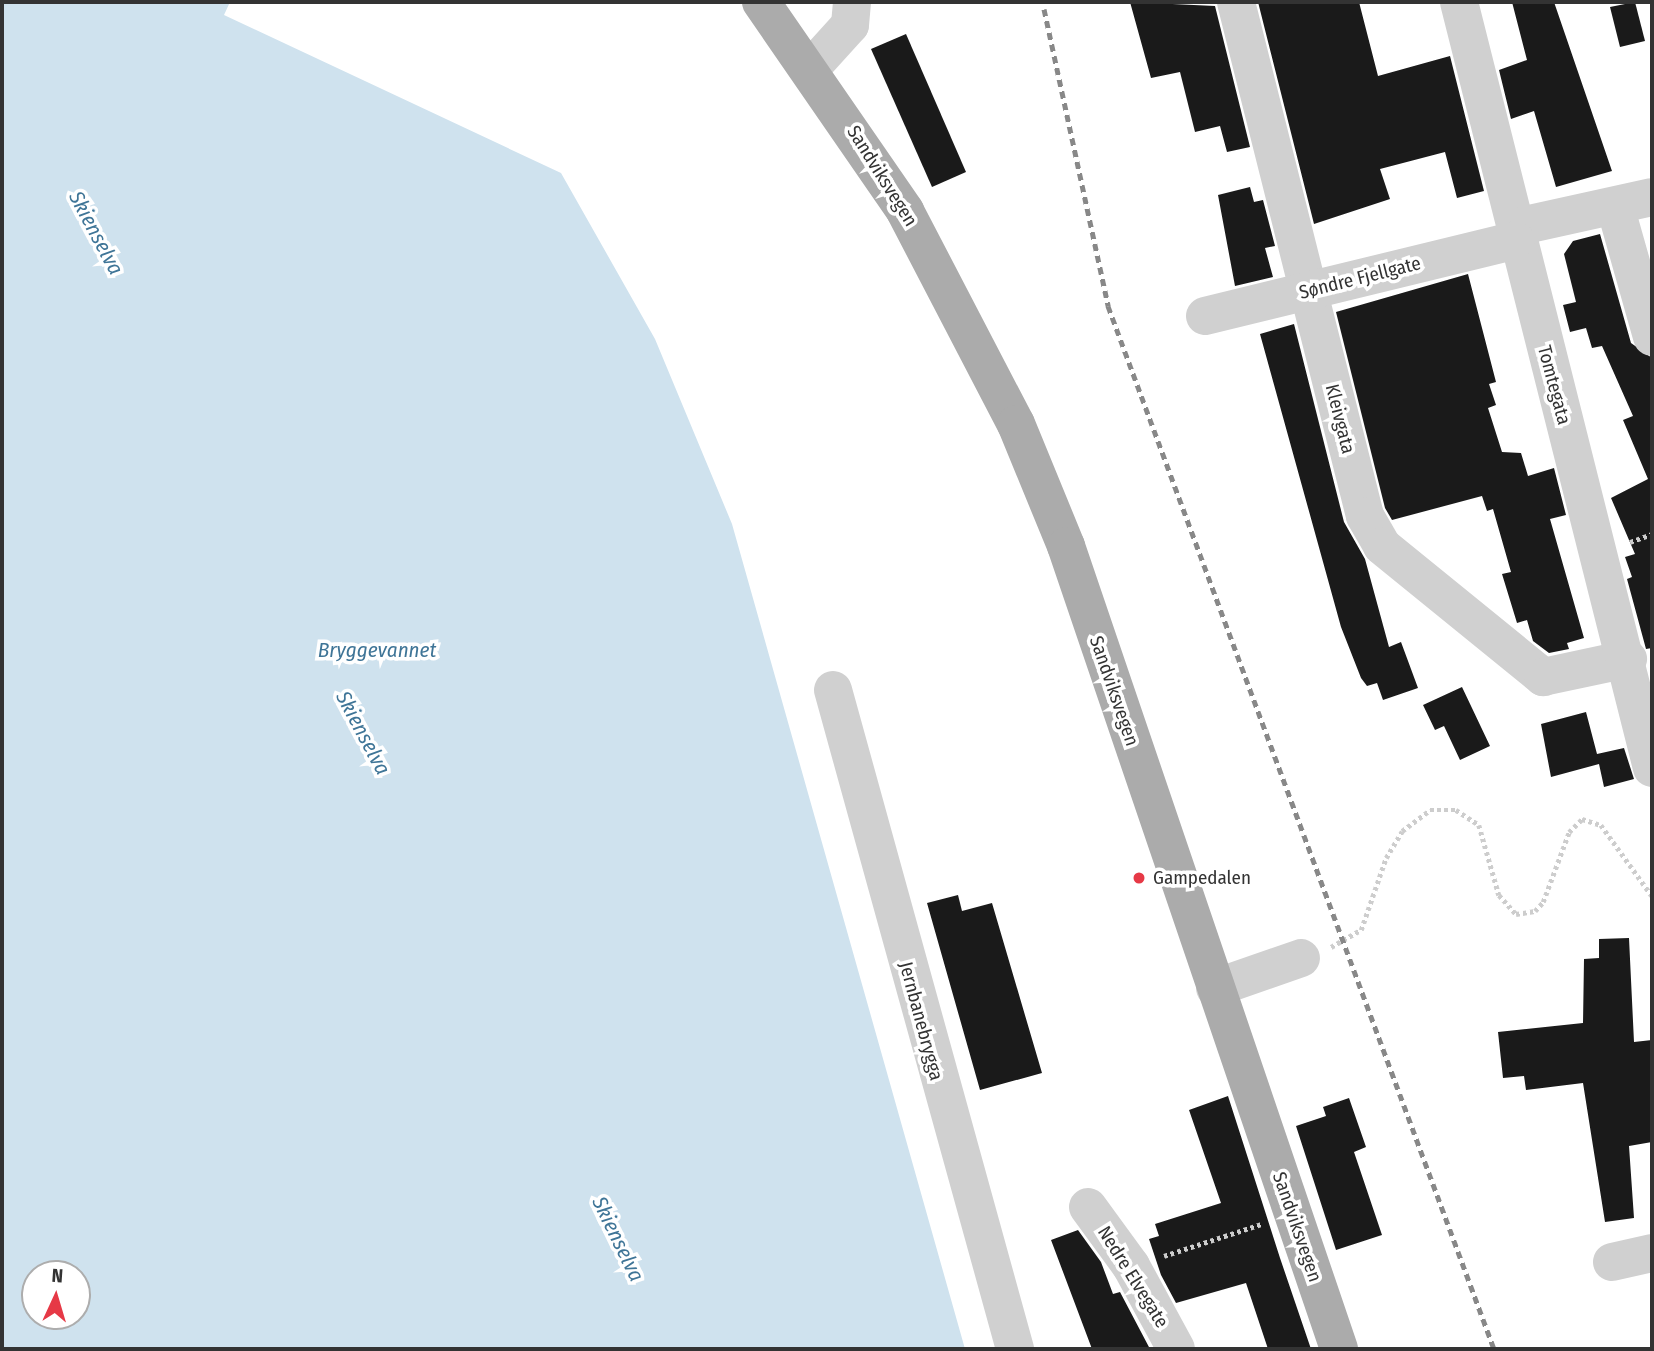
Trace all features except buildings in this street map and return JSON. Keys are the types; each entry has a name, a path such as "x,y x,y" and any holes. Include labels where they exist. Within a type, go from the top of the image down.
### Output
{"main road":[{"name":"Sandviksvegen","path":"761,2 811,68 934,260 1016,424 1066,546 1339,1349"}],"street":[{"path":"811,68 850,25 852,2"},
{"name":"Kleivgata","path":"1236,2 1364,516 1382,545 1543,677 1628,659"},
{"name":"Tomtegata","path":"1459,2 1516,233 1628,659 1652,768"},
{"name":"Søndre Fjellgate","path":"1205,316 1652,197"},
{"path":"1615,206 1652,337"},
{"name":"Jernbanebrygga","path":"833,690 1016,1349"},
{"path":"1215,988 1301,958"},
{"name":"Nedre Elvegate","path":"1088,1207 1131,1266 1176,1349"},
{"path":"1612,1262 1652,1253"}],"path":[{"path":"1301,958 1361,930 1386,858 1402,831 1430,810 1456,810 1479,825 1499,895 1516,914 1535,911 1543,902 1569,832 1582,819 1601,825 1652,895"},
{"path":"1131,1266 1293,1214"}],"water":[{"name":"Bryggevannet","path":"2,2 230,2 224,15 561,173 655,339 732,524 965,1349 2,1349"}],"railway":[{"path":"1044,9 1108,306 1494,1349"}],"place":[{"name":"Gampedalen","path":"1139,878"}],"water label":[{"name":"Skienselva","path":"96,233"},
{"name":"Skienselva","path":"363,733"},
{"name":"Skienselva","path":"618,1239"}]}
